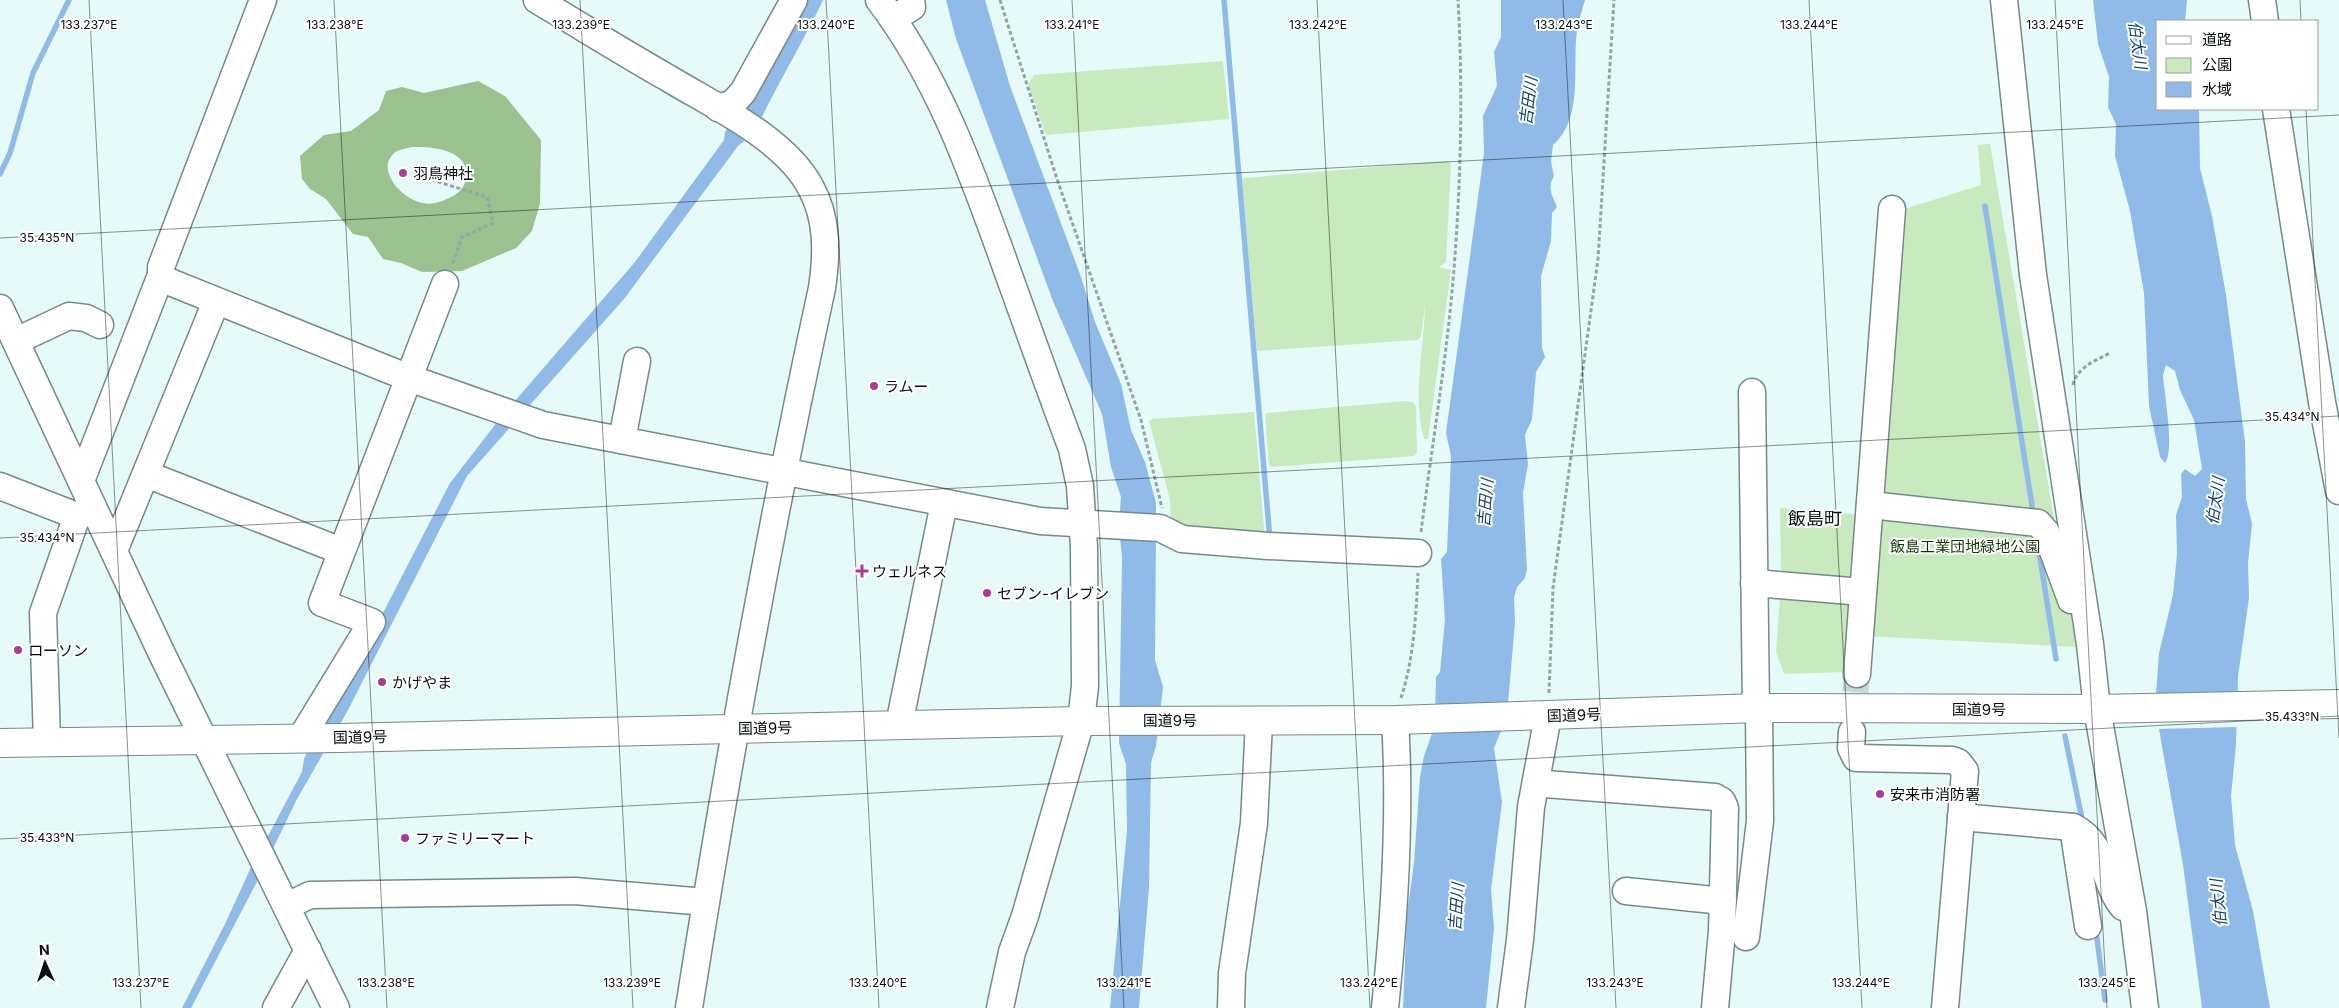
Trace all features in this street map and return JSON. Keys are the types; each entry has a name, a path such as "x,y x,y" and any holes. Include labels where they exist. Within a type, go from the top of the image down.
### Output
{"highway":[{"name":"国道9号","path":"0,742 203,738 339,738 1081,721 1258,722 1402,720 1755,708 2101,709 2339,704"}],"street":[{"path":"81,481 161,275 161,267 263,0"},
{"path":"537,0 736,119 780,148 794,162 812,189 824,222 825,267 822,288 782,471 689,1008"},
{"path":"736,119 733,103 743,92 794,0"},
{"path":"911,0 912,7 886,9 930,80 984,204 1072,449 1080,486 1083,524 1085,686 1081,721 1025,916 1012,952 1000,1008"},
{"path":"2004,0 2033,275 2133,911 2145,1008"},
{"path":"2262,0 2265,20"},
{"path":"2276,110 2321,392 2339,491"},
{"path":"1857,674 1892,210"},
{"path":"161,275 165,280 409,378 543,426 1040,521 1160,528 1182,538 1268,546 1418,553"},
{"path":"306,738 372,622 322,603 445,284"},
{"path":"0,308 81,481 86,513 114,551 203,738 336,1008"},
{"path":"114,551 213,309"},
{"path":"16,341 69,316 86,318 100,325"},
{"path":"622,440 637,361"},
{"path":"1742,936 1760,821 1755,708 1752,392"},
{"path":"146,474 336,549"},
{"path":"0,486 86,513"},
{"path":"900,725 944,503"},
{"path":"1870,505 2038,523 2046,532 2066,585 2079,631 2090,644"},
{"path":"47,742 42,613 86,513"},
{"path":"1754,583 1863,592"},
{"path":"1511,1008 1520,940 1531,807 1544,716"},
{"path":"1385,1008 1393,925 1398,776 1402,720"},
{"path":"1231,1008 1232,972 1254,823 1258,722"},
{"path":"1852,732 1852,755 1856,758 1958,762 1965,771 1945,1008"},
{"path":"1528,839 1533,837 1536,829 1552,749"},
{"path":"1545,784 1596,789 1614,788 1719,799 1725,808 1723,901 1715,1008"},
{"path":"1962,817 2073,827 2081,831 2094,846 2122,907 2133,911"},
{"path":"2073,827 2088,926"},
{"path":"287,906 310,895 575,891 706,902"},
{"path":"1626,892 1723,901"},
{"path":"276,1008 308,950"},
{"path":"2137,1008 2141,975"}],"path":[{"path":"1000,0 1057,179 1142,420 1157,478 1163,513 1160,528"},
{"path":"1407,678 1416,611 1418,553 1454,271 1461,130 1461,53 1458,0"},
{"path":"1544,716 1553,588 1598,259 1614,0"},
{"path":"419,176 488,198 494,223 462,237 445,284"},
{"path":"2072,392 2077,374 2083,368 2110,353"}],"green space":[{"path":"1223,61 1229,119 1046,135 1028,84 1034,75"},
{"path":"478,81 505,96 541,140 540,203 532,231 516,248 462,271 422,272 401,263 383,259 368,237 353,234 326,199 310,189 302,179 300,156 324,135 351,131 379,110 386,91 402,87 424,93","holes":["421,147 450,152 464,163 466,172 465,182 457,194 440,202 430,204 415,201 399,190 389,174 390,158 399,150"]},
{"name":"飯島工業団地緑地公園","path":"1990,144 2076,647 1866,636 1898,211 1981,185 1978,145"},
{"path":"1447,161 1451,164 1446,262 1439,267 1451,270 1428,439 1424,439 1419,406 1419,389 1425,305 1421,336 1418,340 1257,351 1242,180 1244,178"},
{"path":"1406,401 1413,402 1416,406 1417,453 1414,456 1272,467 1269,465 1265,415 1267,413"},
{"path":"1254,412 1265,539 1203,535 1171,523 1170,500 1149,421 1152,419"},
{"path":"1780,508 1862,515 1853,580 1781,573"},
{"path":"1780,598 1850,600 1846,672 1784,674 1776,652"}],"water":[{"path":"803,0 823,0 754,130 738,146 624,299 467,476 347,712 297,799 267,861 261,849 302,772 304,759 326,713 384,611 450,483 501,417 635,262 724,140 725,132 748,98"},
{"path":"946,0 985,0 1010,86 1081,277 1095,322 1121,384 1131,430 1145,462 1156,503 1156,526 1119,524 1121,497 1111,467 1102,414 1053,301 956,39"},
{"name":"吉田川","path":"1501,0 1585,0 1577,30 1573,107 1563,134 1553,145 1551,162 1554,176 1551,192 1557,207 1552,213 1551,241 1541,276 1542,348 1545,357 1536,372 1532,419 1525,435 1528,464 1523,493 1527,570 1525,578 1517,587 1514,598 1515,622 1508,703 1435,717 1436,677 1440,672 1445,620 1441,559 1447,552 1451,456 1446,433 1484,153 1483,116 1497,86 1494,52 1501,37"},
{"name":"伯太川","path":"2093,0 2187,0 2185,20 2156,20 2156,110 2199,110 2200,168 2212,216 2226,295 2245,442 2246,499 2252,524 2248,563 2249,598 2238,676 2236,745 2231,796 2235,845 2253,911 2270,1008 2202,1008 2183,865 2159,729 2156,694 2159,653 2173,595 2177,554 2176,515 2182,497 2181,474 2185,469 2195,476 2202,469 2194,420 2180,390 2175,371 2166,365 2163,375 2169,446 2165,463 2160,457 2149,406 2144,293 2130,211 2115,156 2116,124 2108,107 2109,77 2098,44"},
{"path":"1119,526 1156,528 1155,660 1163,687 1156,746 1151,763 1149,888 1139,1008 1110,1008 1127,831 1126,764 1119,743 1122,558"},
{"name":"吉田川","path":"1506,719 1494,748 1502,802 1491,890 1494,928 1486,1008 1403,1008 1407,914 1414,863 1420,777 1424,756 1436,722"},
{"path":"253,863 262,872 191,1008 182,1008 225,924"}],"pier":[{"path":"2240,695 2239,727 2156,729 2154,698"}],"waterway":[{"path":"0,174 10,153 33,73 69,0"},
{"path":"1224,0 1270,540"},
{"path":"1985,206 2033,512"},
{"path":"2038,545 2056,659"},
{"path":"2065,736 2082,819"},
{"path":"2096,931 2105,1000"}],"tunnel":[{"path":"1852,731 1857,674"}],"place":[{"name":"羽鳥神社","path":"403,173"},
{"name":"ラムー","path":"874,386"},
{"name":"ウェルネス","path":"862,571"},
{"name":"セブン-イレブン","path":"987,593"},
{"name":"ローソン","path":"18,650"},
{"name":"かげやま","path":"382,682"},
{"name":"安来市消防署","path":"1880,794"},
{"name":"ファミリーマート","path":"405,838"}],"district":[{"name":"飯島町","path":"1815,518"}]}
